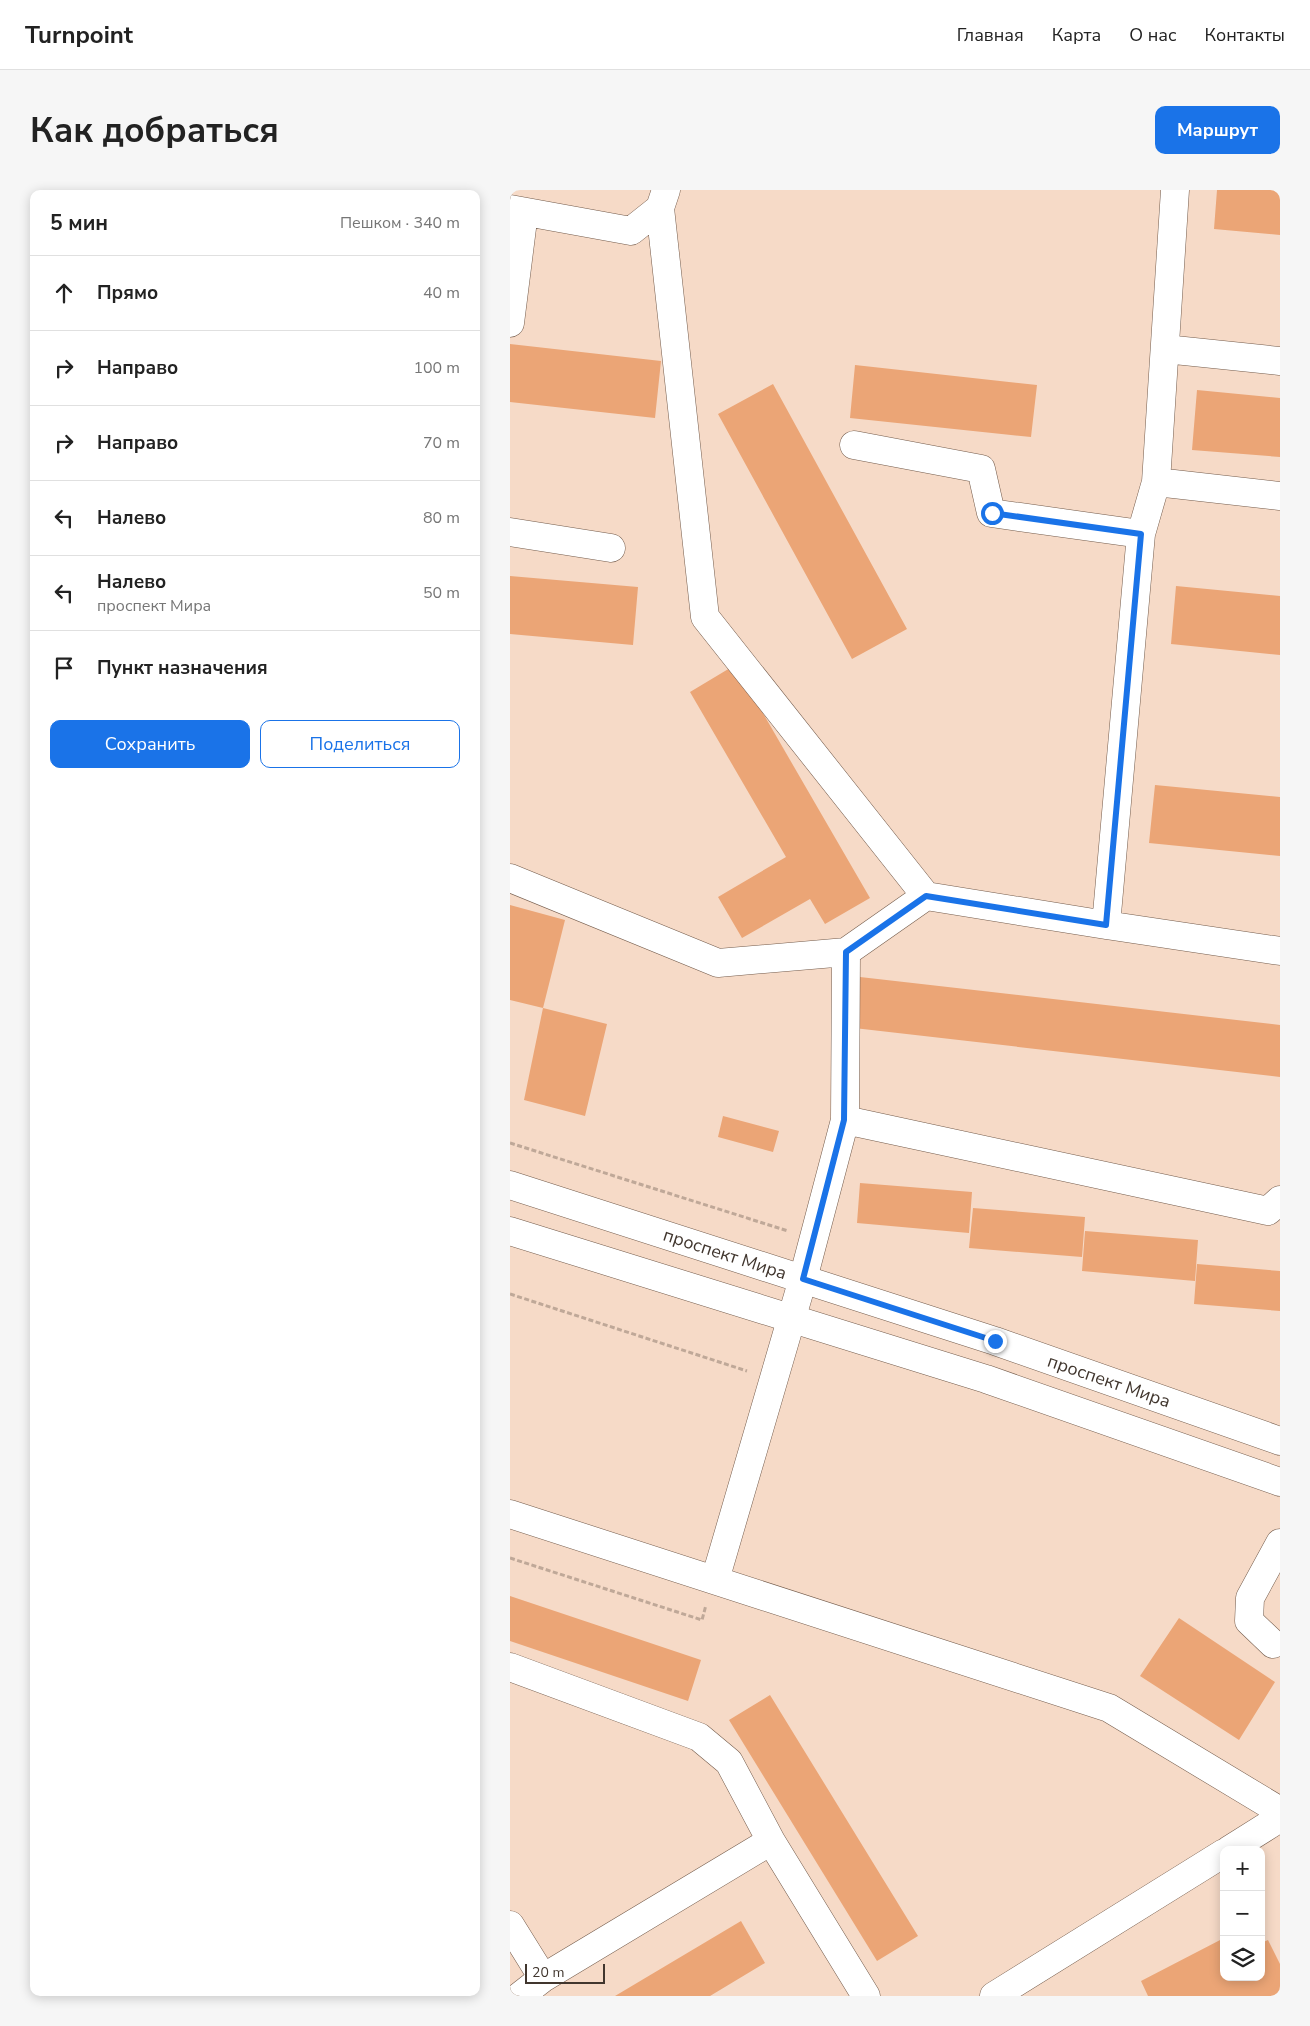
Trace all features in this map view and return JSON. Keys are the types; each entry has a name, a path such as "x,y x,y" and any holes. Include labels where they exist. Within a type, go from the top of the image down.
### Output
{"street":[{"path":"1106,925 1141,534 1156,482 1175,190"},
{"path":"510,323 517,210 631,231 663,199"},
{"path":"663,199 706,617 926,896 1280,951"},
{"path":"1165,349 1280,361"},
{"path":"854,445 981,469 992,513 1141,534"},
{"path":"1156,482 1280,496"},
{"path":"510,532 611,548"},
{"path":"510,878 718,963 846,952 926,896"},
{"path":"714,1580 803,1279 844,1120 846,952"},
{"path":"844,1120 1268,1212 1280,1200"},
{"name":"проспект Мира","path":"510,1185 1004,1344 1280,1441"},
{"path":"510,1231 986,1379 1280,1482"},
{"path":"510,1514 1109,1708 1280,1811"},
{"path":"1273,1644 1249,1621 1250,1598 1280,1543"},
{"path":"510,1667 700,1737 729,1762 771,1840 866,1996"},
{"path":"1235,1846 1280,1818"},
{"path":"510,1925 525,1986 771,1840"},
{"path":"994,1996 1220,1855"}],"path":[{"path":"510,1143 813,1239"},
{"path":"510,1294 773,1379"},
{"path":"510,1558 702,1620 714,1580"}],"building":[{"path":"1217,190 1280,190 1280,235 1214,229"},
{"path":"510,344 661,361 655,418 510,402"},
{"path":"855,365 1037,385 1031,437 850,418"},
{"path":"773,384 907,629 852,659 718,414"},
{"path":"1197,390 1280,398 1280,457 1192,450"},
{"path":"510,576 638,587 633,645 510,634"},
{"path":"1176,586 1280,596 1280,655 1171,644"},
{"path":"735,665 870,898 825,924 810,899 742,938 718,897 786,857 690,692"},
{"path":"1155,785 1280,797 1280,856 1149,843"},
{"path":"510,905 565,920 543,1008 510,1000"},
{"path":"860,977 1280,1025 1280,1077 854,1028"},
{"path":"543,1008 607,1024 585,1116 524,1100"},
{"path":"723,1116 779,1131 773,1152 718,1137"},
{"path":"860,1183 972,1192 969,1233 857,1223"},
{"path":"973,1208 1085,1217 1082,1257 969,1248"},
{"path":"1085,1231 1198,1240 1195,1281 1082,1271"},
{"path":"1197,1264 1280,1271 1280,1311 1194,1304"},
{"path":"510,1596 701,1660 688,1701 510,1641"},
{"path":"1179,1618 1275,1682 1239,1740 1140,1676"},
{"path":"770,1695 918,1936 877,1961 729,1720"},
{"path":"741,1921 765,1963 710,1996 615,1996"},
{"path":"1220,1940 1220,1981 1265,1981 1265,1941 1268,1940 1280,1964 1280,1996 1148,1996 1141,1981"}],"route":[{"path":"992,513 1141,534 1106,925 926,896 846,952 844,1120 803,1279 995,1341"}]}
